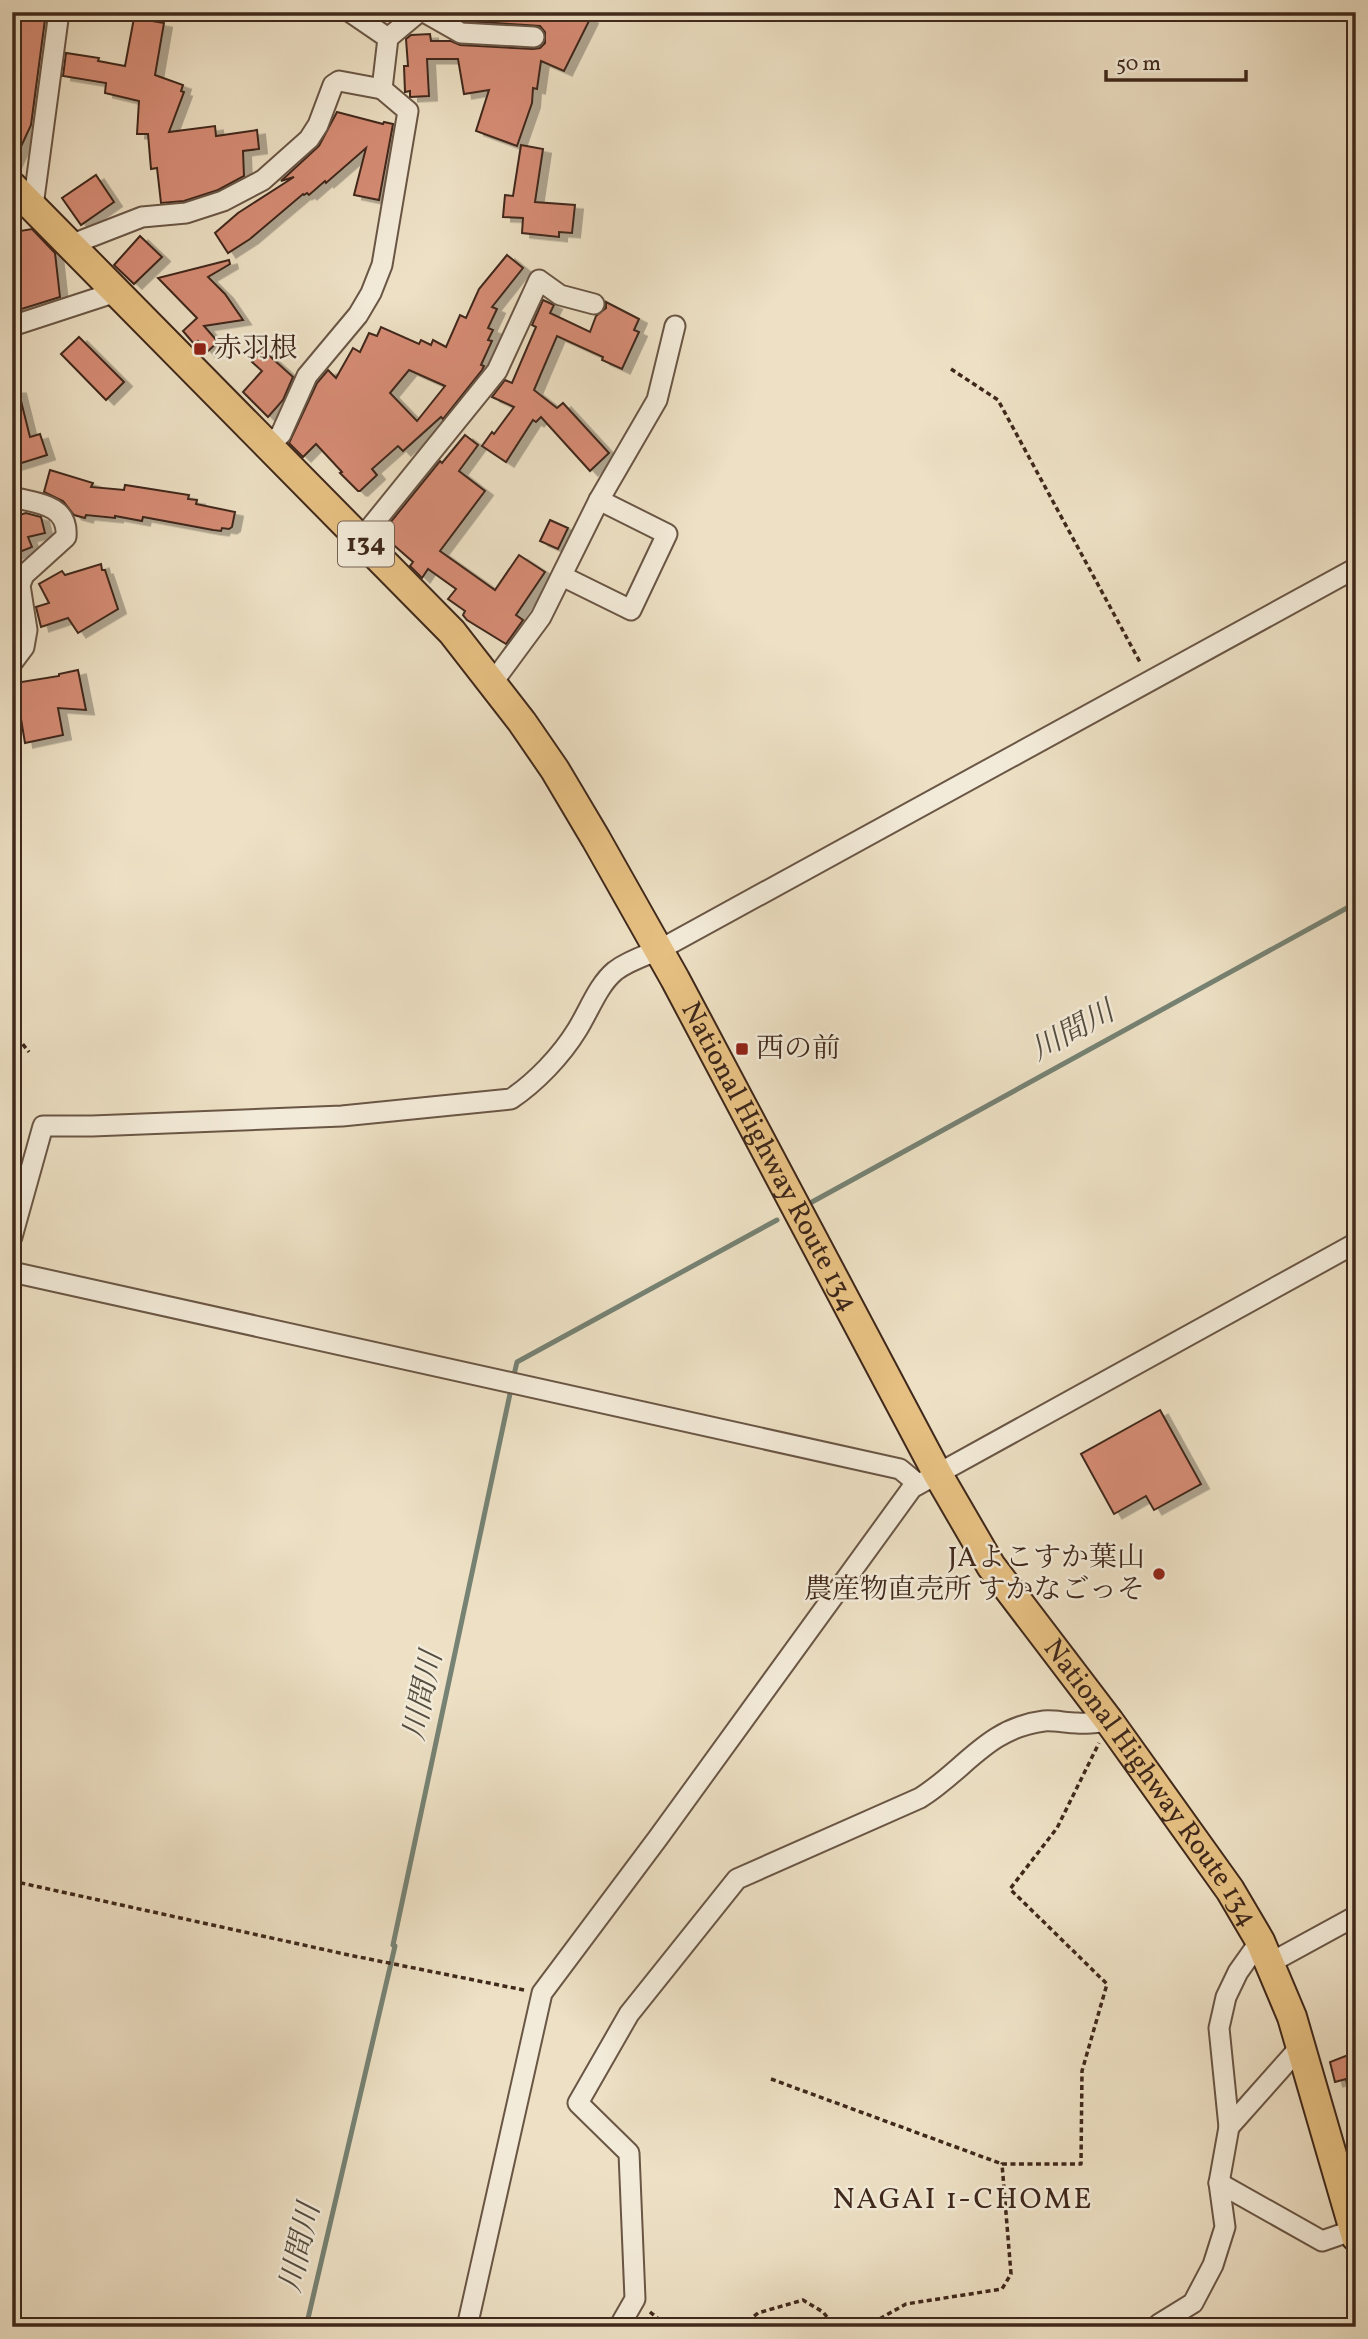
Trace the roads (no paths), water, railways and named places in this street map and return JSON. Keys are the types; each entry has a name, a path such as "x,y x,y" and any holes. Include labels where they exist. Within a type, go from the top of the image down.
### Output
{"highway":[{"name":"National Highway Route 134","path":"12,186 452,632 493,682 555,770 659,950 928,1479 1110,1721 1230,1890 1265,1952 1292,2017 1355,2234"}],"street":[{"path":"33,206 60,12"},
{"path":"350,12 388,38"},
{"path":"382,89 388,38 419,12"},
{"path":"424,12 461,33 534,37"},
{"path":"70,245 142,217 186,213 223,201 263,180 309,139 318,125 333,85 339,81 382,89 408,111 382,265 371,293 358,315 307,376 281,434 269,446"},
{"path":"361,540 498,368 539,280 560,295 594,304"},
{"path":"12,326 116,292"},
{"path":"493,682 541,617 599,500 657,400 675,326"},
{"path":"12,497 56,508 62,515 66,530 66,537 24,575 20,585 27,630 24,647 12,663"},
{"path":"562,576 631,610 667,534 599,500"},
{"path":"12,1237 43,1126 342,1116 511,1099 530,1086 575,1033 613,973 632,961 659,950 1356,568"},
{"path":"467,2327 542,1993 912,1488 1356,1242"},
{"path":"12,1272 900,1469 928,1479"},
{"path":"619,2327 635,2300 629,2153 578,2103 629,2014 737,1879 920,1798 943,1784 980,1747 1002,1734 1046,1720 1080,1724 1110,1721"},
{"path":"1159,2327 1159,2324 1193,2303 1213,2265 1226,2227 1219,2183 1229,2127 1219,2028 1226,1997 1238,1972 1265,1952 1356,1916"},
{"path":"1229,2127 1301,2046"},
{"path":"1219,2183 1322,2241 1355,2234"}],"waterway":[{"name":"川間川","path":"812,1202 1356,903"},
{"name":"川間川","path":"513,1379 517,1362 777,1220"},
{"name":"川間川","path":"306,2327 395,1946 393,1945 511,1389"}],"place":[{"name":"赤羽根","path":"200,349"},
{"name":"西の前","path":"742,1049"},
{"name":"JAよこすか葉山 農産物直売所 すかなごっそ","path":"1159,1574"}],"district":[{"name":"NAGAI 1-CHOME","path":"963,2200"}]}
